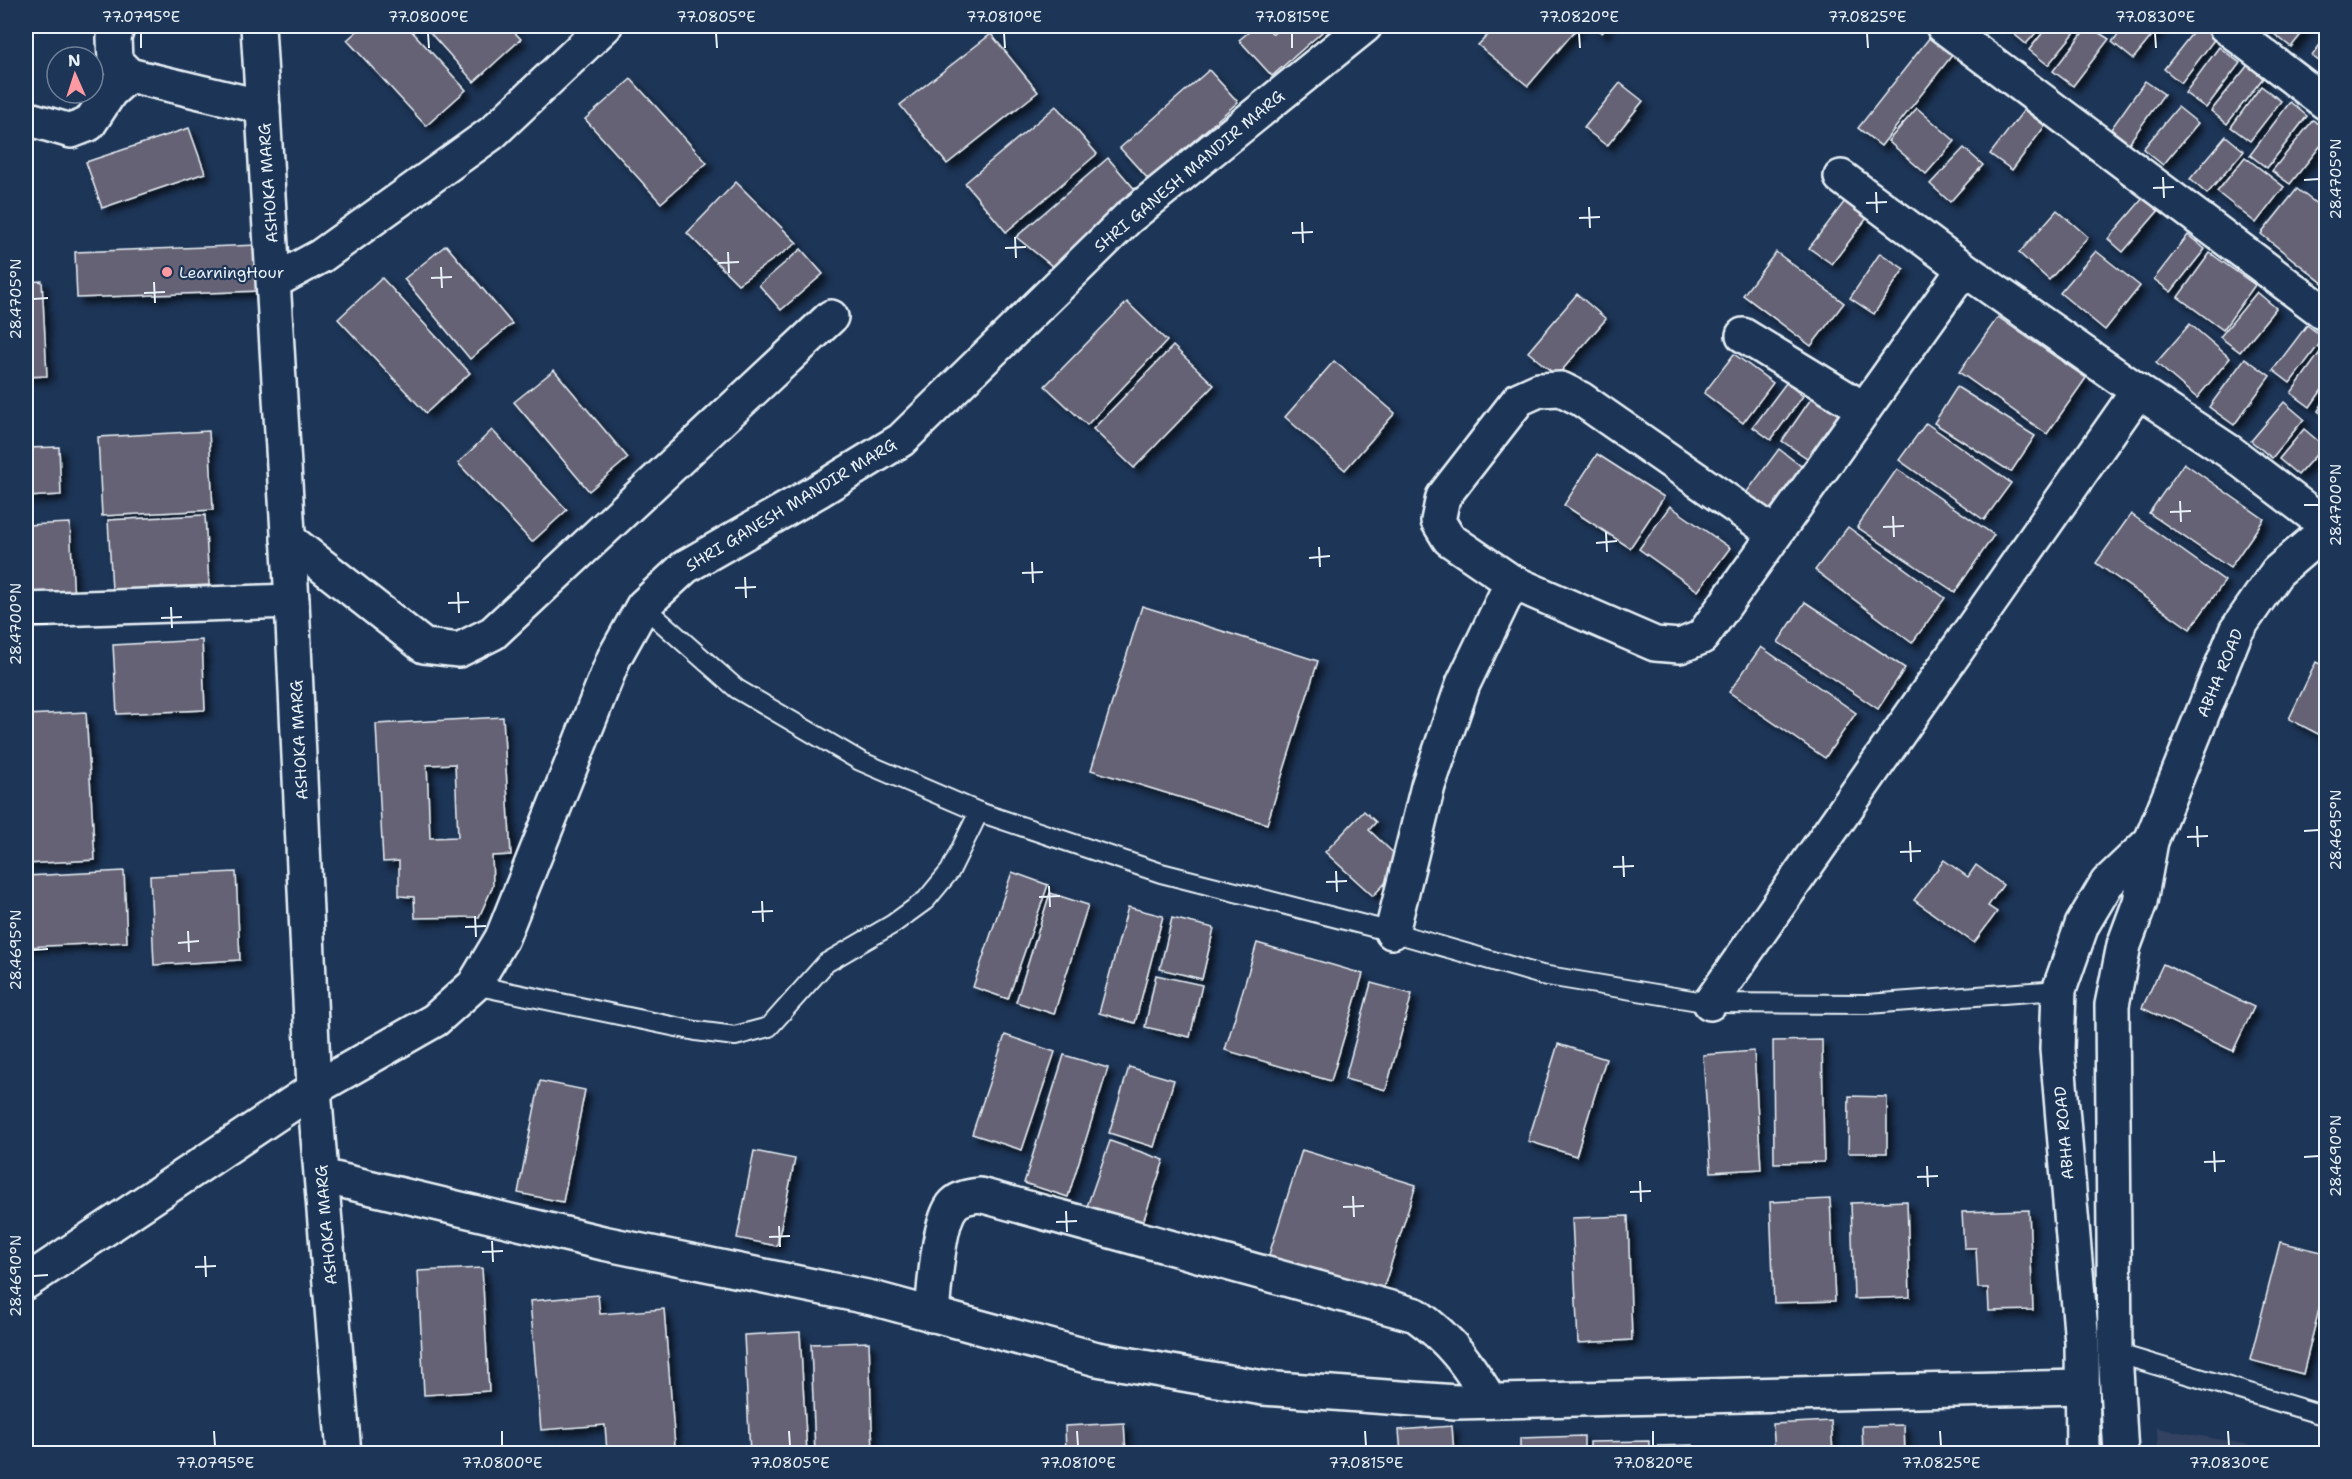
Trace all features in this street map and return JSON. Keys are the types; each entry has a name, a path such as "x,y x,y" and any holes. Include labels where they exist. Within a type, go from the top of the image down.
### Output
{"street":[{"path":"118,26 114,39 115,61 129,75 263,107"},
{"name":"ASHOKA MARG","path":"258,26 275,281 292,601 314,1089 344,1454"},
{"path":"275,281 321,256 492,133 605,26"},
{"name":"SHRI GANESH MANDIR MARG","path":"26,1282 314,1089 435,1020 474,985 502,938 614,658 642,606 685,567 818,491 901,440 1128,218 1365,26"},
{"path":"1943,26 2326,314"},
{"path":"2225,26 2326,103"},
{"path":"26,118 71,131 89,124 110,92 129,75"},
{"path":"1841,177 1964,269 2138,391 2230,452 2326,525"},
{"path":"1776,534 1581,399 1561,389 1539,390 1519,399 1443,497 1438,521 1449,539 1512,582 1655,644 1680,646 1702,637 1776,534 1964,269"},
{"path":"288,539 424,646 459,650 493,633 831,317"},
{"path":"1743,335 1864,409"},
{"path":"1710,1003 2138,391"},
{"name":"ABHA ROAD","path":"2121,1454 2115,1353 2112,1005 2124,945 2140,902 2151,841 2236,632 2277,572 2326,530"},
{"path":"1392,932 1428,786 1463,684 1512,582"},
{"path":"26,610 292,601"},
{"name":"ABHA ROAD","path":"2083,1454 2082,1343 2057,1048 2059,990 2082,926 2107,883 2151,841"},
{"path":"322,1176 603,1243 872,1298 1097,1359 1263,1389 1456,1402 2082,1387"},
{"path":"932,1315 938,1251 952,1205 965,1197 980,1195 1416,1315 1445,1337 1472,1372 1490,1401"}],"lane":[{"path":"642,606 737,689 860,761 979,812 1161,873 1392,932 1542,975 1710,1003 1868,1004 2059,990"},
{"path":"474,985 696,1031 735,1036 769,1027 826,963 893,924 926,900 951,871 979,812"},
{"path":"2082,1343 2326,1416"}],"shaded area":[{"path":"2157,1428 2294,1453 2158,1453"}],"building":[{"path":"363,26 407,26 466,90 426,126 347,40"},
{"path":"424,26 508,26 521,39 474,82"},
{"path":"1256,26 1265,26 1273,34 1282,26 1329,26 1272,76 1239,40"},
{"path":"1497,26 1579,26 1528,86 1478,45"},
{"path":"1593,26 1608,26 1602,33"},
{"path":"2012,26 2042,26 2026,44 2009,30"},
{"path":"2048,26 2080,26 2048,65 2029,50"},
{"path":"2088,26 2109,39 2073,86 2053,71"},
{"path":"2125,26 2160,26 2133,59 2112,42"},
{"path":"2198,26 2203,26 2217,36 2181,83 2164,69"},
{"path":"2264,26 2308,26 2291,47"},
{"path":"1934,32 1957,49 1881,146 1858,128"},
{"path":"991,34 1038,92 947,164 900,105"},
{"path":"2326,36 2326,66 2312,56"},
{"path":"2219,47 2240,63 2206,108 2185,93"},
{"path":"2248,65 2263,78 2227,124 2211,111"},
{"path":"1209,70 1238,102 1149,180 1120,148"},
{"path":"631,79 707,163 661,203 585,119"},
{"path":"2145,81 2164,94 2129,143 2111,129"},
{"path":"1620,83 1643,101 1607,146 1584,128"},
{"path":"2261,86 2281,101 2250,141 2231,127"},
{"path":"2290,102 2307,116 2267,168 2250,155"},
{"path":"1056,106 1097,154 1006,232 965,183"},
{"path":"2178,107 2198,123 2163,165 2143,149"},
{"path":"1917,108 1955,141 1926,174 1888,141"},
{"path":"2024,110 2045,126 2012,170 1990,154"},
{"path":"2313,120 2326,130 2326,139 2290,184 2272,171"},
{"path":"189,128 205,173 102,208 86,162"},
{"path":"2226,136 2244,151 2207,194 2190,179"},
{"path":"1964,148 1983,165 1950,202 1930,184"},
{"path":"2245,157 2284,187 2256,223 2217,192"},
{"path":"1108,158 1138,193 1057,270 1016,237"},
{"path":"736,182 797,243 738,284 687,233"},
{"path":"2297,189 2326,211 2326,280 2324,284 2261,234"},
{"path":"2144,197 2159,210 2123,252 2108,239"},
{"path":"1845,201 1867,218 1832,264 1809,248"},
{"path":"2057,210 2088,237 2049,280 2019,253"},
{"path":"2188,235 2205,249 2171,292 2154,279"},
{"name":"LearningHour","path":"258,245 259,291 77,298 75,252"},
{"path":"446,245 512,324 470,359 404,279"},
{"path":"801,249 823,274 781,310 759,285"},
{"path":"2096,251 2140,286 2105,330 2060,293"},
{"path":"1776,252 1844,303 1811,346 1743,295"},
{"path":"1880,253 1904,269 1874,314 1850,298"},
{"path":"2210,253 2255,285 2223,330 2178,297"},
{"path":"382,278 470,373 426,413 338,319"},
{"path":"42,281 47,376 26,377 26,282"},
{"path":"2257,292 2276,308 2240,352 2220,337"},
{"path":"1577,294 1606,319 1557,376 1528,352"},
{"path":"1127,302 1167,341 1087,425 1045,386"},
{"path":"1998,317 2086,378 2047,434 1959,372"},
{"path":"2190,324 2230,358 2197,398 2156,363"},
{"path":"2307,325 2324,338 2290,383 2273,370"},
{"path":"2326,344 2326,384 2310,407 2291,393"},
{"path":"1173,346 1214,385 1134,468 1093,429"},
{"path":"1734,354 1773,383 1743,423 1704,393"},
{"path":"2245,358 2270,376 2234,425 2209,407"},
{"path":"1334,361 1395,413 1345,470 1285,417"},
{"path":"554,370 628,458 589,491 514,402"},
{"path":"1786,383 1803,396 1771,440 1753,427"},
{"path":"1957,387 2035,436 2011,472 1934,423"},
{"path":"1815,393 1844,412 1810,460 1782,441"},
{"path":"2326,398 2326,417 2318,411"},
{"path":"2284,402 2304,419 2272,458 2251,441"},
{"path":"1926,423 2011,483 1984,520 1899,460"},
{"path":"2304,429 2324,446 2298,475 2279,459"},
{"path":"492,430 567,510 532,542 458,463"},
{"path":"209,431 213,510 102,516 98,437"},
{"path":"59,447 61,495 26,497 26,448"},
{"path":"1779,449 1802,467 1763,519 1740,501"},
{"path":"1597,454 1664,497 1630,548 1564,505"},
{"path":"2184,463 2264,519 2230,568 2149,513"},
{"path":"1897,469 1994,535 1955,592 1857,527"},
{"path":"1670,506 1730,548 1698,591 1639,549"},
{"path":"2131,514 2225,581 2190,629 2096,563"},
{"path":"205,515 209,585 112,590 108,520"},
{"path":"70,523 74,601 26,603 26,525"},
{"path":"1848,527 1945,598 1912,643 1815,570"},
{"path":"1805,602 1905,668 1878,709 1778,642"},
{"path":"1142,606 1318,661 1267,824 1091,770"},
{"path":"202,640 205,710 117,714 113,645"},
{"path":"1761,647 1856,713 1825,758 1729,692"},
{"path":"2316,662 2326,667 2326,738 2289,719"},
{"path":"86,712 95,860 26,864 26,715"},
{"path":"503,717 511,855 492,856 493,886 479,917 415,918 414,897 399,896 399,861 383,862 376,724","holes":["455,764 458,837 430,838 427,765"]},
{"path":"1364,811 1376,822 1369,830 1404,863 1373,896 1325,852"},
{"path":"1944,860 1968,877 1976,865 2003,885 1988,906 1997,912 1974,943 1914,900"},
{"path":"124,871 127,942 26,947 26,876"},
{"path":"236,872 240,960 154,965 150,876"},
{"path":"1012,872 1048,885 1008,999 973,987"},
{"path":"1050,893 1088,905 1054,1014 1016,1002"},
{"path":"1128,907 1163,916 1135,1023 1099,1013"},
{"path":"1172,918 1214,928 1202,979 1160,969"},
{"path":"1257,943 1363,974 1331,1081 1225,1050"},
{"path":"2163,964 2254,1007 2233,1051 2142,1008"},
{"path":"1156,975 1202,985 1190,1037 1145,1027"},
{"path":"1371,983 1412,994 1386,1090 1345,1079"},
{"path":"1005,1035 1055,1052 1022,1150 972,1134"},
{"path":"1822,1040 1824,1162 1774,1163 1773,1041"},
{"path":"1558,1044 1606,1059 1576,1156 1528,1141"},
{"path":"1754,1051 1761,1169 1711,1172 1703,1055"},
{"path":"1064,1055 1108,1068 1068,1197 1024,1183"},
{"path":"1129,1067 1174,1080 1154,1147 1109,1133"},
{"path":"540,1081 585,1090 563,1202 518,1193"},
{"path":"1849,1096 1887,1097 1887,1153 1848,1153"},
{"path":"1110,1141 1164,1160 1140,1231 1085,1212"},
{"path":"1302,1150 1416,1185 1381,1296 1267,1261"},
{"path":"754,1151 795,1159 777,1246 737,1238"},
{"path":"1830,1199 1835,1301 1774,1303 1770,1202"},
{"path":"1907,1201 1910,1297 1854,1299 1851,1203"},
{"path":"2029,1210 2033,1310 1989,1311 1988,1288 1978,1288 1976,1248 1964,1248 1962,1212"},
{"path":"1628,1216 1632,1340 1578,1343 1572,1218"},
{"path":"2280,1242 2326,1253 2326,1281 2303,1374 2250,1360"},
{"path":"482,1268 489,1391 424,1395 418,1271"},
{"path":"598,1295 600,1314 664,1309 675,1446 607,1452 605,1425 541,1430 530,1301"},
{"path":"800,1332 807,1454 750,1454 744,1335"},
{"path":"869,1342 873,1454 815,1454 811,1344"},
{"path":"1831,1421 1833,1454 1775,1454 1773,1424"},
{"path":"1124,1423 1126,1454 1066,1454 1065,1426"},
{"path":"1904,1425 1905,1454 1863,1454 1862,1426"},
{"path":"1452,1426 1454,1454 1401,1454 1399,1430"},
{"path":"1584,1436 1584,1454 1520,1454 1520,1438"},
{"path":"1649,1441 1649,1454 1590,1454 1590,1442"},
{"path":"1693,1445 1693,1454 1657,1454 1657,1446"},
{"path":"540,1449 541,1454 488,1454 488,1451"}],"place":[{"name":"LearningHour","path":"167,272"}]}
